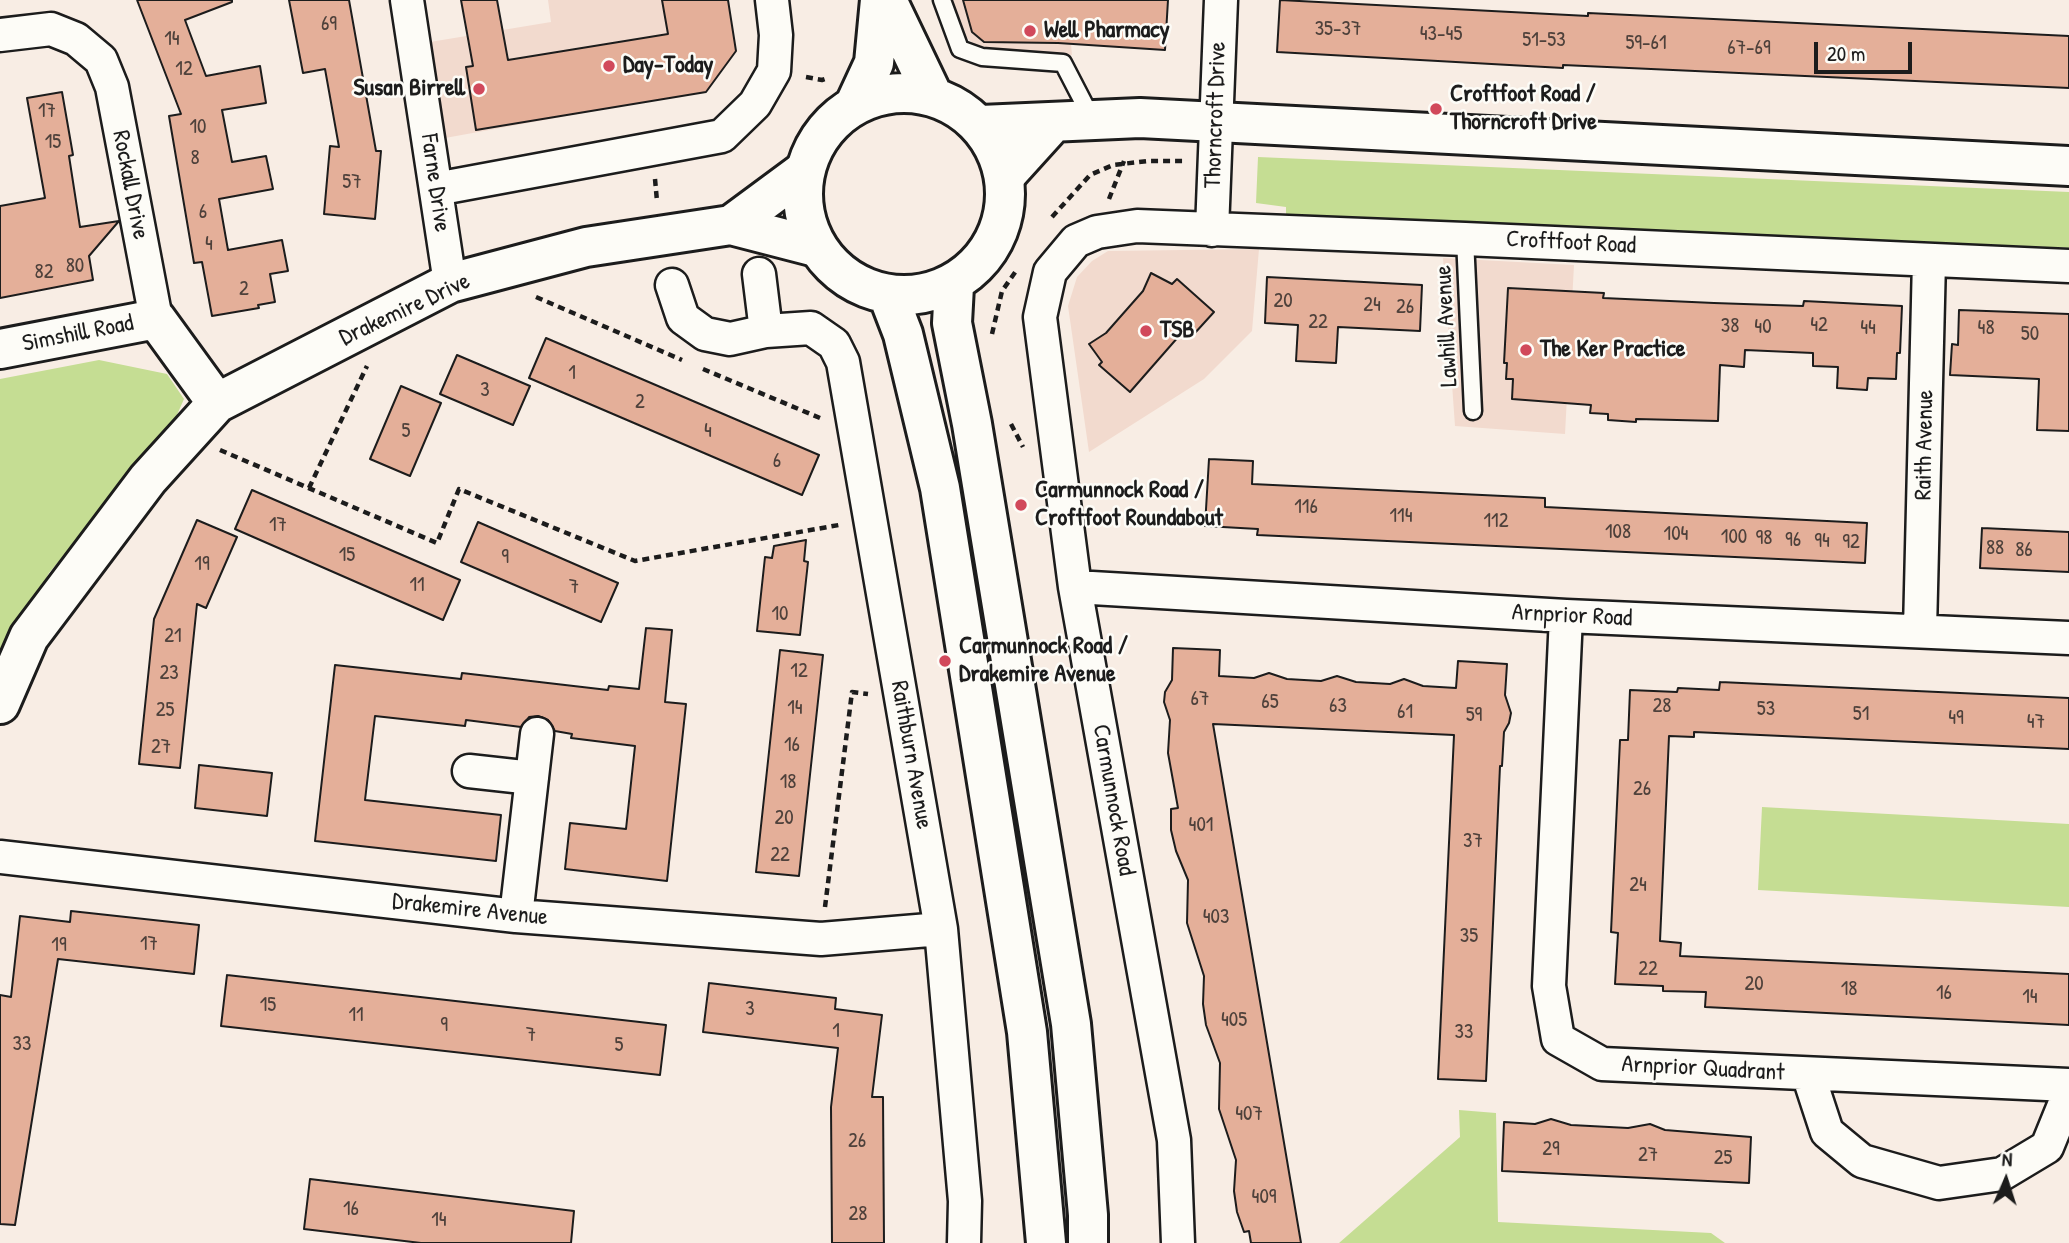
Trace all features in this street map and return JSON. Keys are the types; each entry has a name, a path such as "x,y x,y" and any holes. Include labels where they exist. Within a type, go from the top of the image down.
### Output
{"main road":[{"path":"855,104 883,94 933,96 955,106 981,125 999,150 1005,176 1002,213 983,261 954,285 922,296 888,295 846,279 816,247 802,208 804,172 820,136 855,104 874,63 880,0"},
{"path":"887,0 933,96"},
{"path":"981,125 1140,118 1215,124 1432,132 2069,166"},
{"path":"1005,176 1053,123"},
{"name":"Drakemire Drive","path":"731,225 804,172"},
{"name":"Drakemire Drive","path":"0,704 29,637 148,479 217,403 450,283 586,247 731,225 816,247"},
{"path":"954,285 952,323 972,424 1071,1024 1088,1214 1088,1243"},
{"path":"888,295 904,334 940,488 1027,1032 1046,1243"},
{"name":"Simshill Road","path":"0,349 156,318"},
{"name":"Rockall Drive","path":"156,318 217,403"}],"street":[{"name":"Farne Drive","path":"407,0 450,283"},
{"path":"436,188 722,136 755,104 774,71 776,35 772,0"},
{"name":"Thorncroft Drive","path":"1212,230 1221,0"},
{"name":"Rockall Drive","path":"0,35 51,29 76,39 100,60 111,87 156,318"},
{"name":"Croftfoot Road","path":"1087,237 1137,226 2069,266"},
{"name":"Carmunnock Road","path":"1087,237 1050,272 1040,317 1075,587 1174,1140 1178,1243"},
{"name":"Raith Avenue","path":"1920,631 1929,260"},
{"path":"758,274 766,331"},
{"name":"Raithburn Avenue","path":"672,285 683,317 705,334 730,339 766,331 810,328 834,344 843,362 941,929 965,1202 964,1243"},
{"name":"Arnprior Road","path":"1075,587 1566,616 2069,638"},
{"name":"Arnprior Quadrant","path":"1566,616 1549,986 1558,1040 1602,1064 2069,1085"},
{"path":"516,916 537,734"},
{"path":"468,771 532,778"},
{"name":"Drakemire Avenue","path":"0,857 516,916 821,939 941,929"},
{"path":"1808,1073 1827,1132 1862,1161 1939,1183 2002,1174 2047,1147 2069,1093"}],"lane":[{"path":"942,0 960,49 982,57 1063,63 1093,121"},
{"name":"Lawhill Avenue","path":"1465,239 1473,411"}],"path":[{"path":"774,71 822,80 874,63"},
{"path":"1087,237 1140,118"},
{"path":"653,149 660,235"},
{"path":"309,488 369,363 353,333"},
{"path":"187,436 437,543 459,489 635,561 870,519"},
{"path":"821,939 852,692 901,698"}],"shaded area":[{"path":"548,0 728,0 730,10 705,91 445,138 430,42 551,22"},
{"path":"953,0 1067,0 1072,55 980,50 961,32"},
{"path":"1259,249 1252,331 1204,379 1089,452 1068,306 1077,277 1092,261 1108,251"},
{"path":"1443,258 1574,265 1565,434 1455,426"}],"green space":[{"path":"1258,157 2069,192 2069,248 1286,214 1286,207 1256,203"},
{"path":"99,360 167,374 184,399 172,426 49,573 0,659 0,379"},
{"path":"1762,807 2069,824 2069,907 1758,890"},
{"path":"1459,1110 1496,1113 1498,1222 1711,1233 1725,1243 1339,1243 1460,1137"}],"building":[{"path":"137,0 232,0 185,20 206,76 260,66 266,103 222,110 232,162 266,156 273,189 219,199 228,250 282,240 288,271 270,274 275,302 258,305 259,308 212,316 202,262 194,263 169,116 181,114"},
{"path":"289,0 349,0 376,151 381,151 375,219 324,214 330,146 339,147 325,69 303,73"},
{"path":"461,0 497,0 508,60 668,34 662,0 728,0 736,51 706,92 476,130 466,67 473,66"},
{"path":"963,0 1168,0 1165,50 1058,43 984,42 972,32"},
{"path":"1280,0 2069,36 2069,88 1563,65 1563,68 1277,52"},
{"path":"62,92 73,155 69,156 80,227 119,221 89,256 93,280 0,298 0,206 45,198 27,98"},
{"name":"TSB","path":"1151,273 1172,284 1177,279 1214,312 1194,334 1186,328 1130,392 1099,365 1102,362 1089,344 1106,333 1143,291"},
{"path":"1267,277 1422,285 1420,331 1338,327 1336,363 1296,361 1298,325 1265,323"},
{"path":"1508,288 1604,293 1603,298 1803,306 1804,301 1902,306 1896,379 1868,378 1867,390 1837,388 1838,367 1813,366 1813,353 1745,350 1744,367 1720,365 1718,421 1608,420 1608,414 1590,413 1591,405 1512,399 1513,379 1506,379 1507,363 1504,363"},
{"path":"1959,310 2069,314 2069,431 2037,430 2039,379 1950,375 1952,344 1958,345"},
{"path":"546,338 819,455 802,495 529,378"},
{"path":"457,355 530,386 513,425 440,394"},
{"path":"401,386 441,403 410,476 370,459"},
{"path":"1209,459 1253,461 1252,484 1545,498 1545,507 1867,523 1865,563 1257,535 1258,529 1205,526"},
{"path":"252,490 460,580 443,620 235,529"},
{"path":"197,520 237,537 206,608 197,604 180,768 139,764 154,619"},
{"path":"478,522 618,583 601,622 461,562"},
{"path":"1982,528 2069,532 2069,572 1980,568"},
{"path":"806,540 804,561 808,562 800,635 757,631 765,557 772,558 774,546"},
{"path":"646,628 672,630 665,702 686,704 667,881 565,869 570,823 626,829 635,746 571,738 572,734 555,731 548,720 538,716 529,717 521,727 466,720 465,726 375,716 365,800 501,815 496,861 315,841 335,665 461,679 462,673 608,690 609,686 639,689"},
{"path":"1173,648 1220,650 1219,676 1254,678 1269,673 1287,679 1321,681 1337,676 1356,682 1390,684 1404,679 1423,686 1456,688 1458,661 1507,664 1505,695 1511,713 1504,732 1500,766 1486,1081 1438,1079 1454,735 1213,724 1301,1243 1251,1243 1249,1231 1244,1232 1237,1212 1234,1191 1236,1160 1219,1109 1220,1063 1206,1025 1203,1004 1204,976 1187,923 1188,880 1171,830 1171,809 1178,808 1168,753 1170,720 1164,702 1165,692 1172,680"},
{"path":"780,650 823,655 799,876 756,872"},
{"path":"1720,682 2069,698 2069,749 1694,732 1694,737 1669,736 1660,941 1681,943 1680,956 2069,974 2069,1025 1705,1007 1706,992 1663,991 1663,986 1615,984 1618,933 1611,932 1620,740 1628,740 1630,690 1719,690"},
{"path":"199,765 272,773 267,816 195,808"},
{"path":"71,911 199,925 194,974 58,959 15,1225 0,1224 0,995 11,997 20,916 70,922"},
{"path":"227,975 666,1025 660,1075 221,1026"},
{"path":"709,983 836,998 835,1009 882,1015 872,1097 883,1097 884,1243 832,1243 831,1107 838,1048 703,1032"},
{"path":"1551,1119 1571,1125 1628,1128 1650,1124 1665,1130 1751,1137 1749,1183 1502,1171 1504,1122 1535,1124"},
{"path":"310,1179 574,1211 571,1243 421,1243 304,1229"}],"place":[{"name":"Well Pharmacy","path":"1030,31"},
{"name":"Day-Today","path":"609,66"},
{"name":"Susan Birrell","path":"479,89"},
{"name":"Croftfoot Road / Thorncroft Drive","path":"1436,109"},
{"name":"TSB","path":"1146,331"},
{"name":"The Ker Practice","path":"1526,350"},
{"name":"Carmunnock Road / Croftfoot Roundabout","path":"1021,505"},
{"name":"Carmunnock Road / Drakemire Avenue","path":"945,661"}]}
